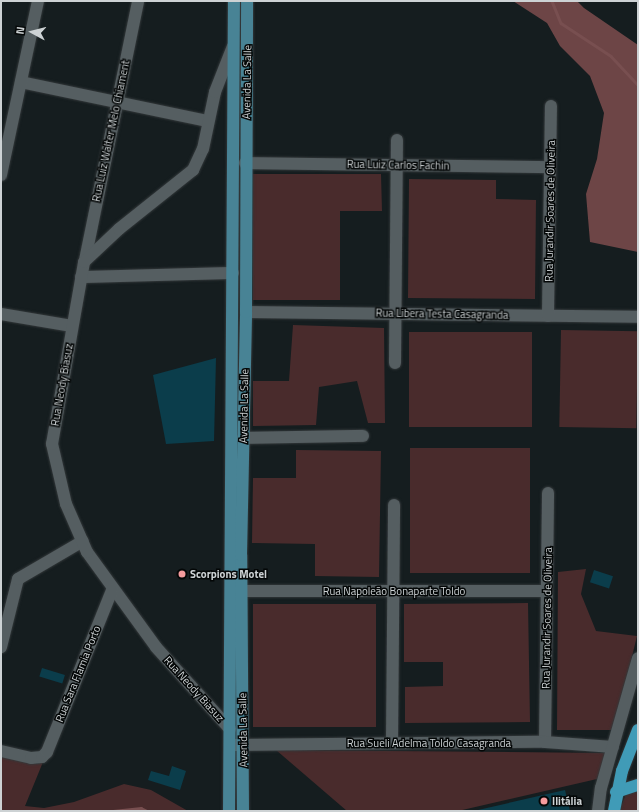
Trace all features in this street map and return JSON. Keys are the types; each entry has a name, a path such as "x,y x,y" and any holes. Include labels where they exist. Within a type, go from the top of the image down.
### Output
{"highway":[{"path":"614,811 616,792 638,730"},
{"path":"616,792 638,785"}],"main road":[{"name":"Avenida La Salle","path":"234,1 232,362 235,555 241,590 244,811"},
{"name":"Avenida La Salle","path":"228,811 235,555 243,438 246,312 245,163 247,1"},
{"path":"232,362 244,362"}],"street":[{"path":"1,175 38,1"},
{"name":"Rua Luiz Walter Melo Chiament","path":"84,262 138,1"},
{"path":"84,262 114,234 193,170 203,149 215,92 234,44 247,44"},
{"path":"21,82 208,121"},
{"name":"Rua Jurandir Soares de Oliveira","path":"548,316 551,106"},
{"path":"395,363 397,140"},
{"name":"Rua Luiz Carlos Fachin","path":"245,163 550,167"},
{"name":"Rua Neody Biasuz","path":"84,262 52,444 66,504 87,552 112,590 156,647 230,729"},
{"path":"81,277 233,273"},
{"name":"Rua Libera Testa Casagranda","path":"246,312 638,316"},
{"path":"1,314 72,326"},
{"path":"243,438 363,436"},
{"name":"Rua Jurandir Soares de Oliveira","path":"545,742 548,493"},
{"path":"392,742 394,505"},
{"path":"1,648 18,579 83,542"},
{"name":"Rua Sara Flamia Porto","path":"1,751 31,758 42,757 47,752 112,590"},
{"name":"Rua Napoleão Bonaparte Toldo","path":"241,590 547,591"},
{"path":"598,811 600,788 638,658"},
{"name":"Rua Sueli Adelma Toldo Casagranda","path":"229,744 545,742 613,747"}],"shaded area":[{"path":"513,1 577,1 584,8 638,45 638,252 590,242 586,194 597,159 604,113 590,76 560,46 547,23"},
{"path":"253,174 381,174 382,211 340,211 340,300 253,300"},
{"path":"409,179 496,180 496,199 536,200 535,299 408,298"},
{"path":"293,325 384,328 385,423 368,423 357,381 319,387 316,425 253,426 253,381 289,381"},
{"path":"561,330 638,331 636,428 559,427"},
{"path":"409,332 532,332 532,427 409,427"},
{"path":"410,448 530,448 530,573 410,573"},
{"path":"296,450 381,451 379,577 315,576 315,544 252,543 253,478 296,478"},
{"path":"586,569 581,594 596,631 637,636 614,730 557,730 558,572"},
{"path":"528,603 530,722 405,723 405,687 443,686 443,662 404,662 404,604"},
{"path":"253,604 376,604 376,727 253,727"},
{"path":"276,750 608,753 597,779 458,811 347,811"},
{"path":"1,756 37,764 43,762 25,806 44,808 74,802 124,784 151,790 188,811 1,811"},
{"path":"638,790 638,811 619,811 626,794"}],"building":[{"path":"216,358 214,441 166,444 153,375"},
{"path":"594,570 613,576 609,589 590,582"},
{"path":"42,668 65,675 62,684 39,677"},
{"path":"172,766 186,771 180,790 148,780 151,771 169,776"},
{"name":"Ilitália","path":"565,790 570,811 478,811 478,810"}],"waterway":[{"path":"552,1 561,23 611,56 638,85"},
{"path":"113,811 141,808 147,811"}],"place":[{"name":"Scorpions Motel","path":"182,574"},
{"name":"Ilitália","path":"544,801"}]}
